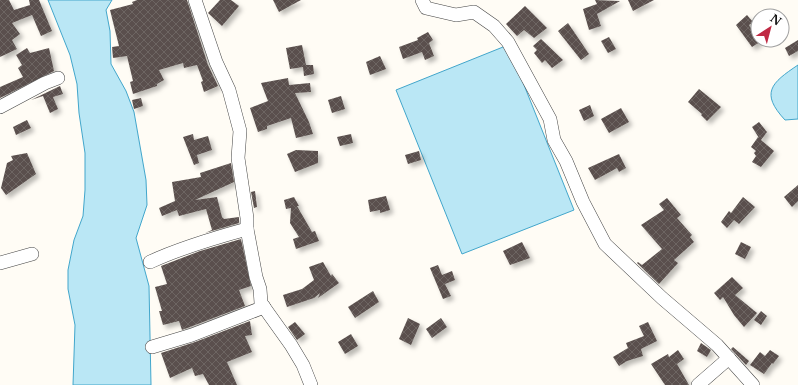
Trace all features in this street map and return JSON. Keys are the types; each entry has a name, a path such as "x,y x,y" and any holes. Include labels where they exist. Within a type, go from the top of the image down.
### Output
{"street":[{"path":"195,0 216,62 229,90 240,131 238,158 247,218 247,229 256,277 260,289 261,303 291,346 311,385"},
{"path":"422,0 426,8 456,15 474,12 494,26 508,42 550,119 554,140 566,161 583,202 605,244 662,298 717,345 753,385"},
{"path":"0,106 58,78"},
{"path":"150,262 167,254 204,241 247,229"},
{"path":"0,263 32,254"},
{"path":"152,347 192,335 264,307"},
{"path":"698,385 729,358"}],"water":[{"path":"48,0 112,0 106,10 110,31 111,64 126,91 134,112 146,180 147,205 136,238 149,286 151,385 73,385 75,325 68,289 68,270 74,240 83,216 85,153 79,113 77,84 70,55"},
{"path":"508,45 574,210 462,254 396,90"},
{"path":"798,65 798,119 785,120 777,111 773,103 771,95 772,89 781,77"}],"building":[{"path":"0,0 9,0 14,10 30,5 29,0 39,0 52,31 41,36 32,15 12,23 20,34 12,40 17,49 0,57"},
{"path":"137,0 187,0 208,65 218,86 204,92 201,82 203,81 197,65 184,68 183,63 159,70 164,80 157,84 157,86 133,94 130,82 133,81 127,56 113,58 112,47 119,46 110,10 133,4 132,2"},
{"path":"220,0 231,0 239,6 222,26 208,13"},
{"path":"273,0 301,0 279,12"},
{"path":"595,0 620,1 597,14 601,26 589,30 583,9 597,4"},
{"path":"628,0 654,0 633,11"},
{"path":"525,6 547,28 534,38 524,30 517,36 506,24"},
{"path":"747,15 750,18 750,44 736,25"},
{"path":"568,23 589,54 581,60 558,31"},
{"path":"428,32 433,40 429,43 434,56 425,60 422,52 403,59 399,47 418,40 417,38"},
{"path":"609,37 616,49 608,53 601,41"},
{"path":"541,39 563,60 552,68 545,60 542,63 534,53 537,50 533,46"},
{"path":"798,40 798,51 789,56 785,48 790,48 790,45"},
{"path":"302,45 306,65 313,65 314,74 304,76 303,67 290,69 286,48"},
{"path":"27,48 30,53 49,48 54,71 0,98 0,87 23,77 18,68 22,65 16,55"},
{"path":"380,56 386,69 370,75 366,62"},
{"path":"288,78 289,85 310,83 311,92 295,93 313,134 296,138 291,118 267,126 267,129 258,132 250,108 268,101 261,83"},
{"path":"60,86 63,94 53,97 58,109 50,113 43,96 31,100"},
{"path":"699,89 721,107 707,121 701,115 702,114 688,102"},
{"path":"341,96 345,109 332,113 328,100"},
{"path":"141,98 143,106 134,109 132,100"},
{"path":"590,105 594,116 584,121 579,110"},
{"path":"621,108 629,122 609,133 601,119"},
{"path":"27,120 31,128 16,135 13,127"},
{"path":"759,122 767,132 761,140 774,151 761,167 752,162 756,156 754,153 756,151 751,147 758,137 759,138 752,127"},
{"path":"193,134 194,140 208,136 212,150 197,155 199,163 194,165 183,137"},
{"path":"351,134 353,143 340,146 337,137"},
{"path":"296,150 318,151 318,163 295,172 287,154"},
{"path":"419,151 421,160 408,164 405,155"},
{"path":"27,153 36,174 6,195 1,188 7,163 13,160 11,156"},
{"path":"619,154 626,168 619,172 617,168 595,180 588,168"},
{"path":"231,163 234,182 195,200 217,197 222,217 224,219 239,217 239,223 205,233 212,230 206,209 179,216 177,210 162,216 159,208 175,201 172,182 201,177 200,173"},
{"path":"798,185 798,201 792,207 784,197"},
{"path":"255,191 257,207 254,208 251,192"},
{"path":"386,196 390,210 380,213 380,210 370,212 368,200"},
{"path":"294,197 299,206 297,206 312,232 315,231 319,241 296,249 293,239 299,237 290,223 291,208 286,209 284,200"},
{"path":"743,197 755,207 739,224 734,220 727,228 721,222 729,211 731,213"},
{"path":"667,198 681,215 677,218 692,235 690,237 694,242 674,260 678,263 659,284 637,263 638,262 642,265 662,249 641,225 664,210 659,204"},
{"path":"241,239 251,286 239,290 245,306 182,330 179,321 163,325 159,311 162,311 155,287 167,284 161,266 200,251"},
{"path":"522,242 530,258 510,265 503,251"},
{"path":"741,242 751,247 745,259 735,254"},
{"path":"323,262 331,276 332,274 339,283 318,298 320,293 314,298 287,307 283,295 302,289 314,280 309,267"},
{"path":"438,265 442,275 452,271 455,280 445,284 451,296 443,299 430,268"},
{"path":"732,277 743,288 735,295 757,313 744,327 734,315 723,297 720,300 714,293"},
{"path":"373,291 379,302 355,318 348,307"},
{"path":"761,311 767,316 761,325 754,320"},
{"path":"408,318 420,324 411,345 399,339"},
{"path":"441,318 447,327 432,338 426,329"},
{"path":"250,321 252,335 245,336 252,352 227,362 237,385 209,385 203,374 195,376 192,368 170,378 161,353"},
{"path":"295,322 305,334 297,340 288,327"},
{"path":"648,322 657,341 641,349 643,356 627,361 619,366 613,357 628,348 626,343 644,336 639,326"},
{"path":"351,334 358,346 345,354 338,342"},
{"path":"701,343 711,350 707,357 697,351"},
{"path":"733,347 749,361 746,365 731,349"},
{"path":"678,350 684,359 677,364 689,385 665,385 651,364 668,354 669,357"},
{"path":"770,350 779,356 764,374 750,365 760,352 765,356"}]}
